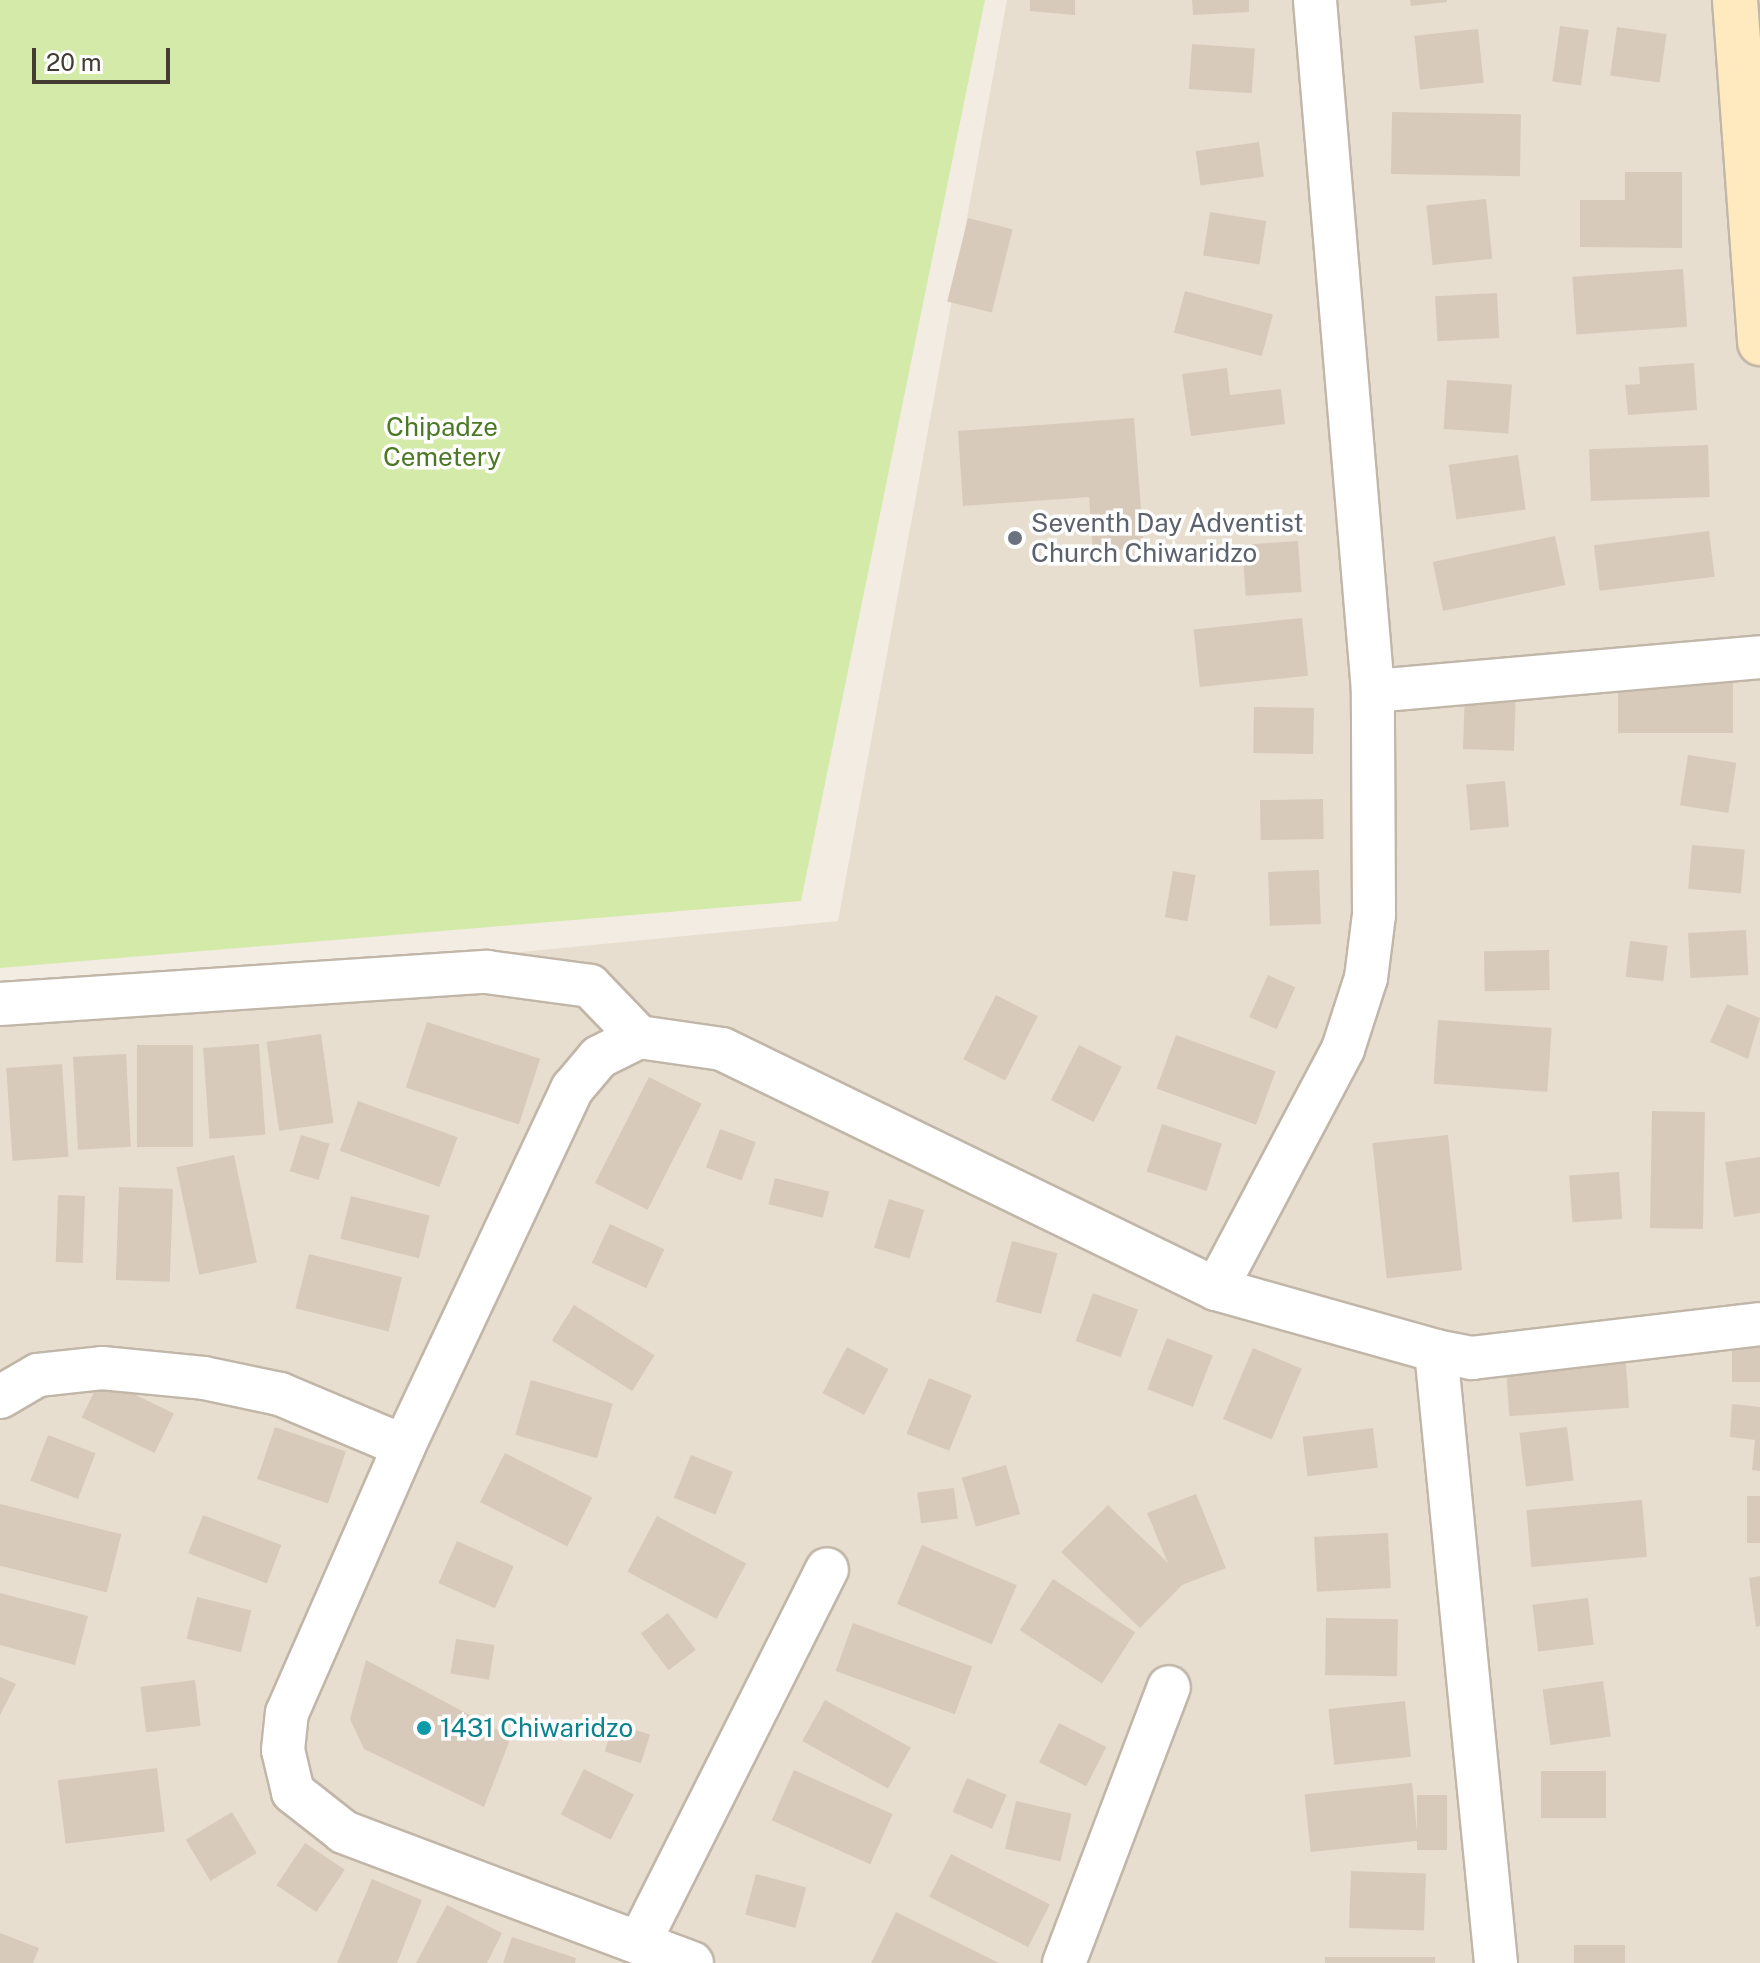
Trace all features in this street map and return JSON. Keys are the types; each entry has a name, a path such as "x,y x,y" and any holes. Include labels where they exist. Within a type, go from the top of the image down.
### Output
{"street":[{"path":"1216,1289 1343,1049 1366,978 1374,915 1373,691 1315,0"},
{"path":"1735,0 1760,343"},
{"path":"1373,691 1760,657"},
{"path":"0,1004 487,972 590,986 639,1037"},
{"path":"692,1963 344,1832 293,1792 283,1750 287,1713 404,1446 572,1089 599,1057 639,1037 722,1049 1216,1289 1436,1351 1472,1358 1760,1324"},
{"path":"1436,1351 1496,1963"},
{"path":"0,1397 38,1375 102,1368 204,1378 280,1394 404,1446"},
{"path":"640,1941 827,1569"},
{"path":"1064,1963 1169,1687"}],"shaded area":[{"path":"1007,0 1760,0 1760,1963 0,1963 0,1003 838,921"}],"green space":[{"name":"Chipadze Cemetery","path":"0,0 985,0 801,901 0,968"}],"building":[{"path":"1030,0 1075,0 1075,15 1030,11"},
{"path":"1192,0 1249,0 1249,12 1193,15"},
{"path":"1410,0 1447,0 1447,2 1411,6"},
{"path":"1560,26 1589,30 1581,85 1552,81"},
{"path":"1617,27 1667,34 1660,82 1610,76"},
{"path":"1478,29 1484,83 1420,89 1414,36"},
{"path":"1192,44 1255,48 1252,93 1189,89"},
{"path":"1392,112 1521,114 1520,176 1391,174"},
{"path":"1259,142 1264,177 1200,186 1196,151"},
{"path":"1625,172 1682,172 1682,248 1580,247 1580,200 1625,200"},
{"path":"1486,199 1492,259 1433,265 1426,205"},
{"path":"1210,212 1266,221 1259,264 1203,255"},
{"path":"968,218 1013,229 992,313 947,301"},
{"path":"1683,269 1687,327 1576,335 1572,277"},
{"path":"1185,291 1273,315 1262,356 1174,333"},
{"path":"1497,293 1499,338 1437,341 1435,296"},
{"path":"1694,363 1697,410 1628,415 1625,385 1640,384 1639,367"},
{"path":"1227,368 1230,395 1281,389 1285,424 1191,436 1182,374"},
{"path":"1447,380 1512,385 1508,433 1444,429"},
{"path":"1134,418 1144,548 1093,551 1089,497 963,506 958,431"},
{"path":"1708,445 1710,497 1591,501 1589,449"},
{"path":"1518,455 1526,509 1456,519 1449,465"},
{"path":"1709,531 1715,577 1599,591 1594,545"},
{"path":"1555,536 1565,585 1443,611 1433,562"},
{"path":"1298,541 1302,592 1246,596 1242,545"},
{"path":"1302,618 1308,676 1200,687 1194,629"},
{"path":"1618,674 1733,674 1733,733 1618,733"},
{"path":"1465,690 1516,692 1514,751 1463,749"},
{"path":"1254,707 1314,708 1313,754 1253,753"},
{"path":"1688,755 1736,763 1728,813 1680,805"},
{"path":"1505,781 1509,827 1470,830 1466,784"},
{"path":"1323,799 1324,839 1261,840 1260,800"},
{"path":"1692,845 1745,850 1741,893 1688,889"},
{"path":"1319,870 1321,924 1270,926 1268,872"},
{"path":"1173,871 1196,875 1187,921 1165,917"},
{"path":"1746,930 1748,975 1690,978 1688,933"},
{"path":"1630,941 1668,946 1663,981 1626,977"},
{"path":"1549,950 1550,990 1485,991 1484,951"},
{"path":"1268,975 1295,987 1277,1029 1249,1017"},
{"path":"996,995 1038,1016 1005,1080 963,1059"},
{"path":"1727,1004 1760,1018 1748,1059 1710,1042"},
{"path":"1438,1020 1552,1028 1547,1092 1434,1084"},
{"path":"427,1022 540,1059 519,1124 406,1088"},
{"path":"321,1034 334,1123 279,1131 267,1042"},
{"path":"1176,1035 1276,1071 1256,1125 1157,1089"},
{"path":"259,1044 265,1135 209,1139 203,1048"},
{"path":"137,1045 193,1045 193,1147 137,1147"},
{"path":"1079,1045 1122,1067 1094,1122 1051,1100"},
{"path":"126,1054 131,1147 78,1150 73,1057"},
{"path":"62,1064 68,1157 13,1161 6,1068"},
{"path":"649,1077 702,1104 648,1210 595,1183"},
{"path":"358,1101 458,1137 439,1187 340,1151"},
{"path":"1652,1111 1705,1112 1703,1229 1650,1228"},
{"path":"1162,1124 1222,1143 1206,1191 1147,1172"},
{"path":"720,1129 756,1142 742,1181 706,1168"},
{"path":"301,1135 330,1144 319,1180 290,1171"},
{"path":"1448,1135 1462,1270 1387,1278 1372,1143"},
{"path":"234,1155 257,1263 199,1275 176,1167"},
{"path":"1760,1157 1760,1213 1734,1217 1725,1162"},
{"path":"1619,1172 1622,1219 1572,1222 1569,1175"},
{"path":"775,1178 829,1192 823,1218 768,1204"},
{"path":"119,1187 173,1189 170,1282 116,1280"},
{"path":"58,1195 85,1196 83,1263 56,1262"},
{"path":"351,1196 430,1216 419,1258 340,1239"},
{"path":"889,1199 924,1210 909,1259 874,1248"},
{"path":"610,1224 664,1249 646,1288 592,1263"},
{"path":"1012,1241 1057,1253 1041,1314 996,1302"},
{"path":"309,1254 402,1277 389,1332 295,1308"},
{"path":"1093,1293 1138,1309 1121,1357 1076,1341"},
{"path":"574,1305 655,1355 632,1391 552,1341"},
{"path":"1732,1333 1760,1333 1760,1382 1732,1382"},
{"path":"1167,1338 1213,1356 1193,1407 1147,1389"},
{"path":"847,1347 888,1369 864,1415 823,1393"},
{"path":"1253,1348 1302,1369 1272,1440 1223,1419"},
{"path":"1625,1350 1629,1408 1509,1416 1505,1358"},
{"path":"101,1378 174,1414 155,1453 82,1418"},
{"path":"929,1378 972,1395 949,1451 907,1434"},
{"path":"531,1380 613,1403 597,1458 515,1435"},
{"path":"1732,1404 1760,1407 1760,1471 1752,1470 1755,1440 1730,1437"},
{"path":"275,1427 346,1451 328,1503 257,1479"},
{"path":"1567,1427 1574,1481 1526,1486 1519,1433"},
{"path":"1373,1428 1378,1468 1307,1476 1303,1437"},
{"path":"48,1435 96,1453 78,1499 30,1481"},
{"path":"505,1453 592,1497 567,1546 480,1502"},
{"path":"691,1455 733,1472 715,1515 674,1498"},
{"path":"1006,1465 1020,1514 976,1527 962,1478"},
{"path":"954,1488 958,1519 921,1523 917,1493"},
{"path":"1196,1494 1226,1568 1182,1585 1140,1628 1061,1552 1108,1505 1168,1563 1147,1513"},
{"path":"1747,1496 1760,1496 1760,1543 1747,1543"},
{"path":"1642,1500 1647,1557 1531,1567 1526,1510"},
{"path":"0,1504 121,1534 107,1592 0,1566"},
{"path":"203,1515 281,1545 267,1583 188,1553"},
{"path":"657,1516 746,1563 717,1619 627,1572"},
{"path":"1388,1533 1391,1588 1317,1592 1314,1537"},
{"path":"457,1541 514,1566 495,1608 438,1583"},
{"path":"922,1545 1017,1585 992,1644 897,1604"},
{"path":"1760,1576 1760,1626 1756,1627 1749,1578"},
{"path":"1053,1579 1135,1632 1102,1684 1020,1630"},
{"path":"0,1593 88,1616 75,1665 0,1645"},
{"path":"197,1597 251,1611 241,1652 187,1639"},
{"path":"1588,1598 1594,1645 1538,1651 1532,1605"},
{"path":"668,1613 696,1650 669,1670 641,1633"},
{"path":"1326,1618 1398,1619 1397,1676 1325,1675"},
{"path":"853,1623 972,1666 955,1714 836,1671"},
{"path":"456,1639 495,1645 489,1680 451,1674"},
{"name":"1431 Chiwaridzo","path":"366,1660 511,1737 484,1807 364,1749 350,1719"},
{"path":"0,1677 16,1684 0,1715"},
{"path":"195,1680 201,1726 146,1732 140,1687"},
{"path":"1603,1681 1611,1736 1550,1745 1543,1689"},
{"path":"825,1700 911,1748 888,1789 802,1741"},
{"path":"1405,1701 1411,1757 1334,1765 1328,1709"},
{"path":"614,1723 650,1735 641,1763 605,1752"},
{"path":"1059,1723 1106,1747 1086,1786 1039,1762"},
{"path":"157,1768 165,1832 66,1844 58,1780"},
{"path":"584,1769 634,1794 611,1840 561,1814"},
{"path":"794,1770 893,1814 870,1864 772,1820"},
{"path":"1541,1771 1606,1771 1606,1818 1541,1818"},
{"path":"967,1778 1007,1795 992,1829 953,1812"},
{"path":"1412,1783 1418,1841 1311,1852 1305,1794"},
{"path":"1417,1795 1447,1795 1447,1850 1417,1850"},
{"path":"1016,1801 1072,1814 1061,1862 1005,1849"},
{"path":"232,1812 257,1853 210,1881 186,1840"},
{"path":"305,1843 345,1870 316,1912 276,1885"},
{"path":"951,1854 1050,1904 1028,1947 929,1897"},
{"path":"1351,1871 1426,1874 1424,1931 1349,1928"},
{"path":"756,1874 806,1887 795,1928 745,1915"},
{"path":"372,1879 422,1900 397,1963 337,1963"},
{"path":"447,1905 502,1933 487,1963 416,1963"},
{"path":"896,1912 999,1963 871,1963"},
{"path":"0,1933 39,1948 33,1963 0,1963"},
{"path":"512,1937 576,1958 575,1963 503,1963"},
{"path":"1574,1945 1625,1945 1625,1963 1574,1963"},
{"path":"1325,1957 1435,1957 1435,1963 1325,1963"}],"place":[{"name":"Seventh Day Adventist Church Chiwaridzo","path":"1015,538"},
{"name":"1431 Chiwaridzo","path":"424,1728"}]}
